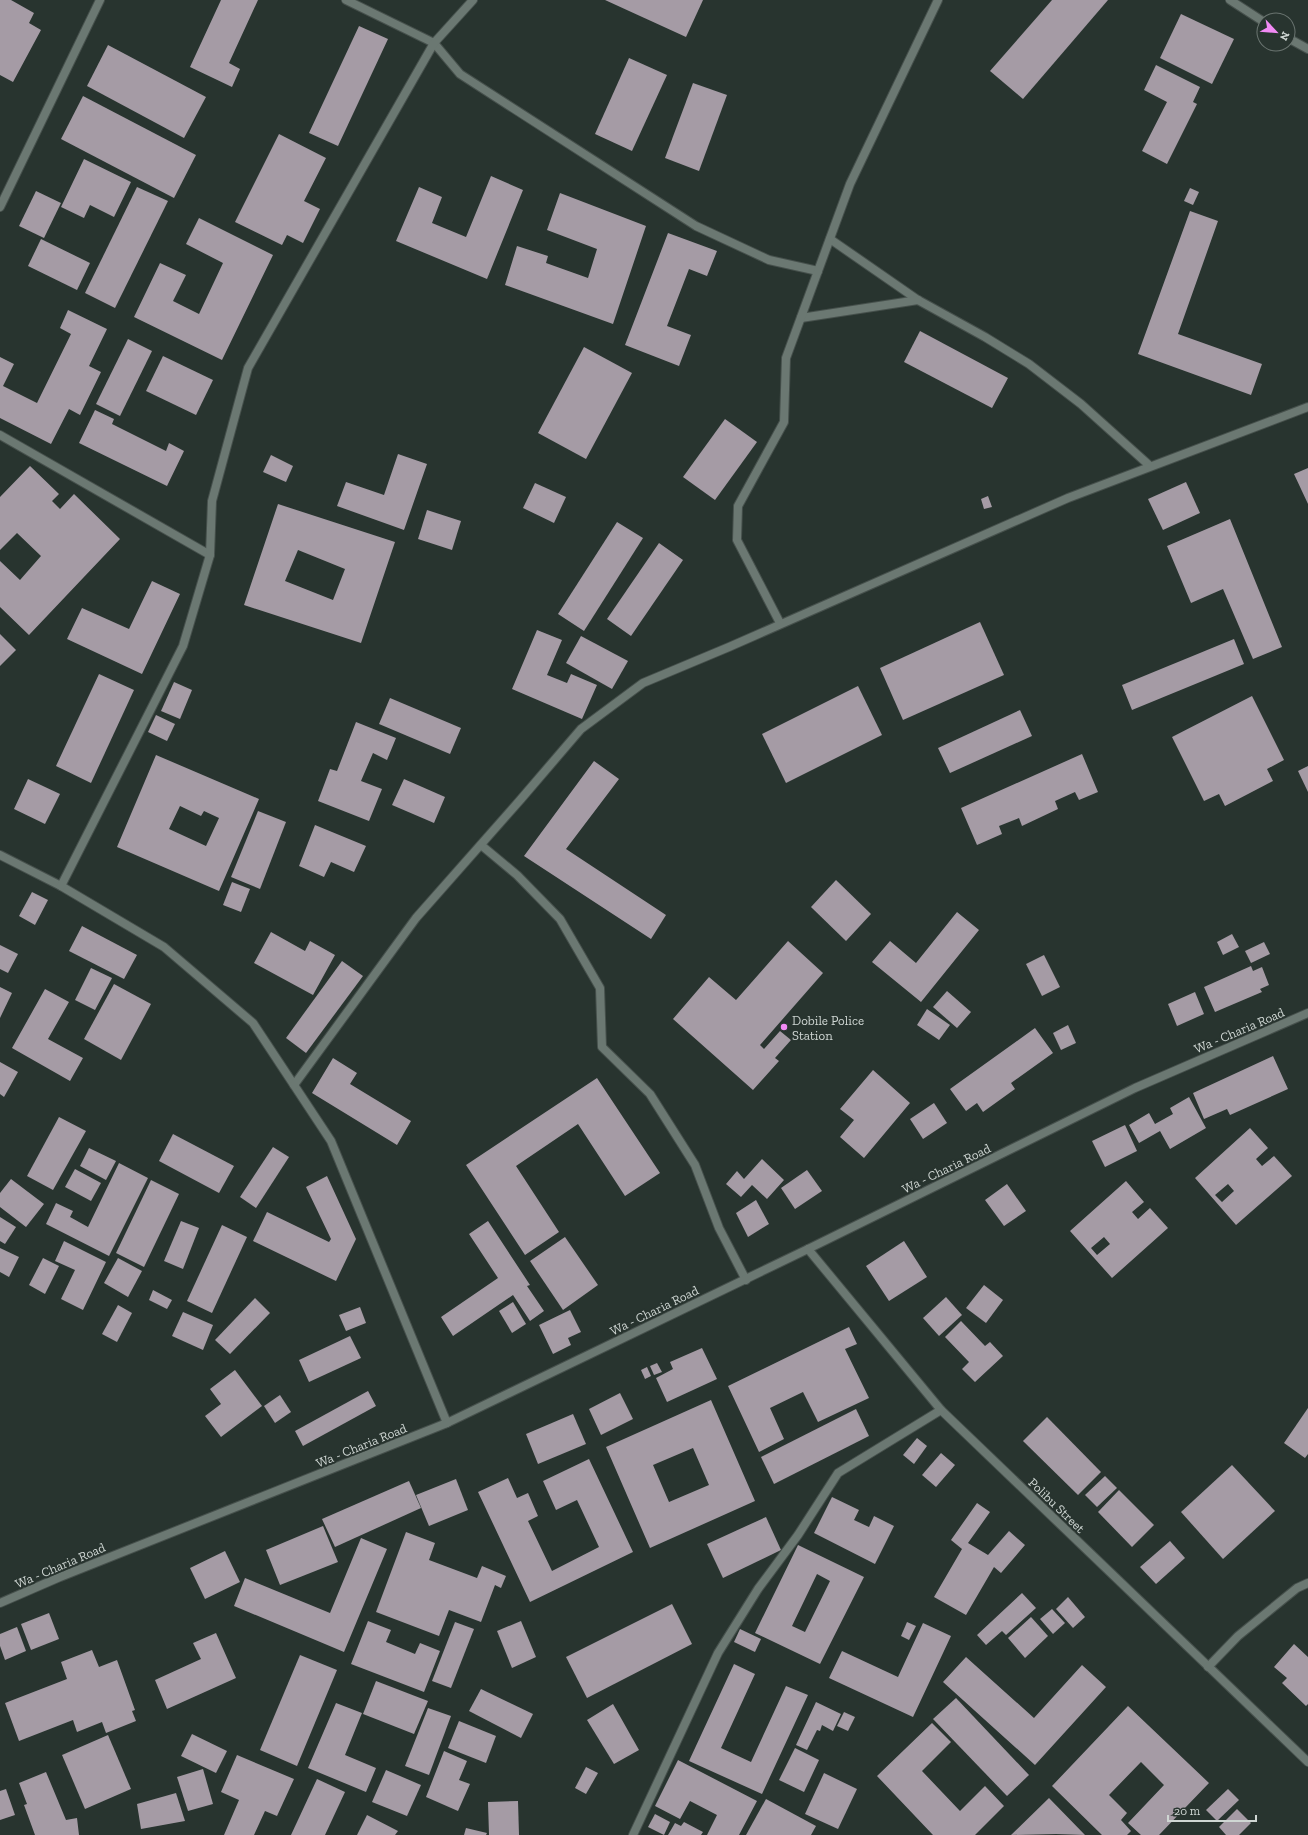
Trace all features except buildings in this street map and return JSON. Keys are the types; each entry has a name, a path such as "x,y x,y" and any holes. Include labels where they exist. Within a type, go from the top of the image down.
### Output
{"street":[{"path":"0,207 100,0"},
{"path":"346,0 434,43 460,74 696,226 769,260 818,271"},
{"path":"61,886 183,646 210,556 212,500 248,368 434,43 473,0"},
{"path":"780,624 737,540 738,506 784,422 786,358 850,184 938,0"},
{"path":"1230,0 1256,17"},
{"path":"1296,42 1308,49"},
{"path":"830,239 918,300 985,337 1028,364 1081,404 1150,466"},
{"path":"801,318 918,300"},
{"path":"294,1085 416,918 481,845 580,729 643,683 729,647 1068,498 1308,407"},
{"path":"0,435 210,556"},
{"path":"481,845 518,875 560,919 600,988 602,1047 650,1094 695,1165 719,1228 746,1280"},
{"path":"0,855 61,886 170,952 253,1023 332,1141 447,1423"},
{"name":"Wa - Charia Road","path":"0,1603 60,1577 447,1423 746,1280 1136,1088 1308,1013"},
{"name":"Polibu Street","path":"808,1249 941,1410 1308,1762"},
{"path":"633,1835 718,1653 758,1589 798,1536 838,1473 941,1410"},
{"path":"1208,1667 1238,1636 1297,1588 1308,1582"}],"place":[{"name":"Dobile Police Station","path":"784,1027"}]}
